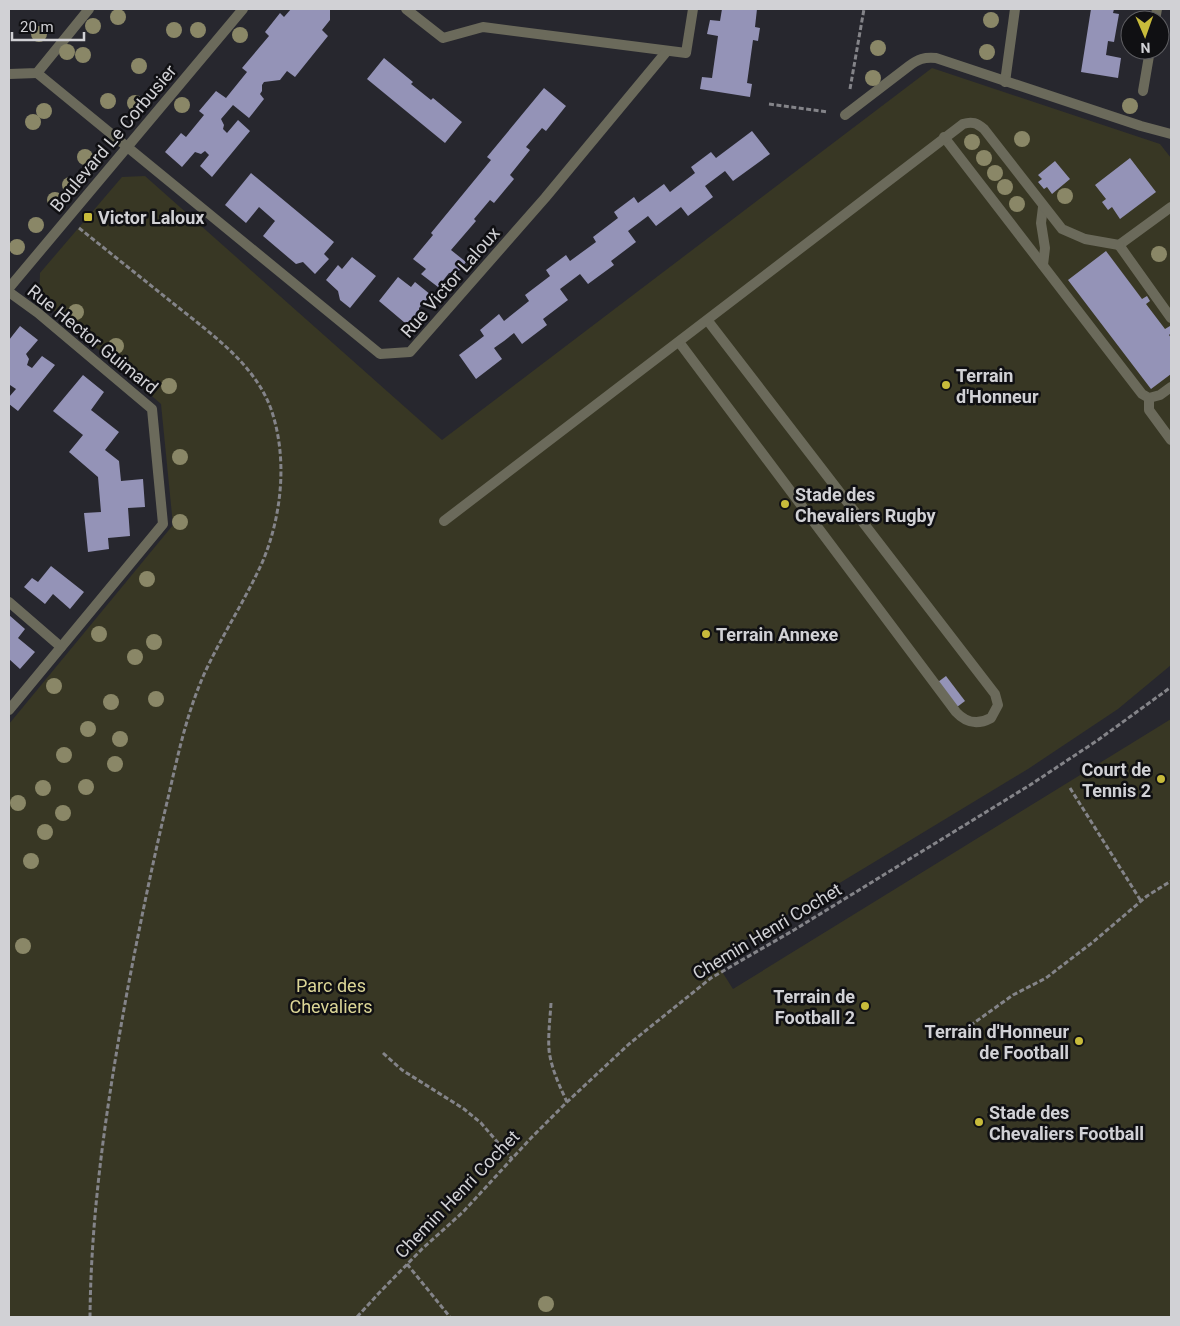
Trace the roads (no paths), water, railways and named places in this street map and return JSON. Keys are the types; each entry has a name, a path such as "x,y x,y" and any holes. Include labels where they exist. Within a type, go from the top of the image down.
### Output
{"street":[{"path":"9,74 37,74 89,9"},
{"name":"Boulevard Le Corbusier","path":"9,288 242,9"},
{"path":"406,9 443,38 483,27 686,53 693,9"},
{"path":"1005,82 1015,9"},
{"name":"Rue Victor Laloux","path":"37,74 380,354 410,352 545,198 667,51"},
{"path":"845,115 914,62 927,57 936,58 1141,126 1171,134"},
{"path":"1142,90 1148,60"},
{"path":"444,522 963,124 977,123 984,129 1057,224 1071,234 1086,239 1120,245 1171,318"},
{"path":"944,137 1142,394 1149,398 1160,395 1171,388"},
{"path":"1043,207 1041,223 1045,248 1043,265"},
{"path":"1120,245 1171,207"},
{"name":"Rue Hector Guimard","path":"9,292 38,313 152,409 162,524 9,710"},
{"path":"679,342 956,712 965,720 977,722 991,718 998,705 994,694 708,321"},
{"path":"1149,398 1149,410 1171,440"},
{"path":"9,602 61,647"}],"place":[{"name":"Victor Laloux","path":"88,217"},
{"name":"Terrain d'Honneur","path":"946,385"},
{"name":"Stade des Chevaliers Rugby","path":"785,504"},
{"name":"Terrain Annexe","path":"706,634"},
{"name":"Court de Tennis 2","path":"1161,779"},
{"name":"Terrain de Football 2","path":"865,1006"},
{"name":"Terrain d'Honneur de Football","path":"1079,1041"},
{"name":"Stade des Chevaliers Football","path":"979,1122"}],"park label":[{"name":"Parc des Chevaliers","path":"331,995"}]}
